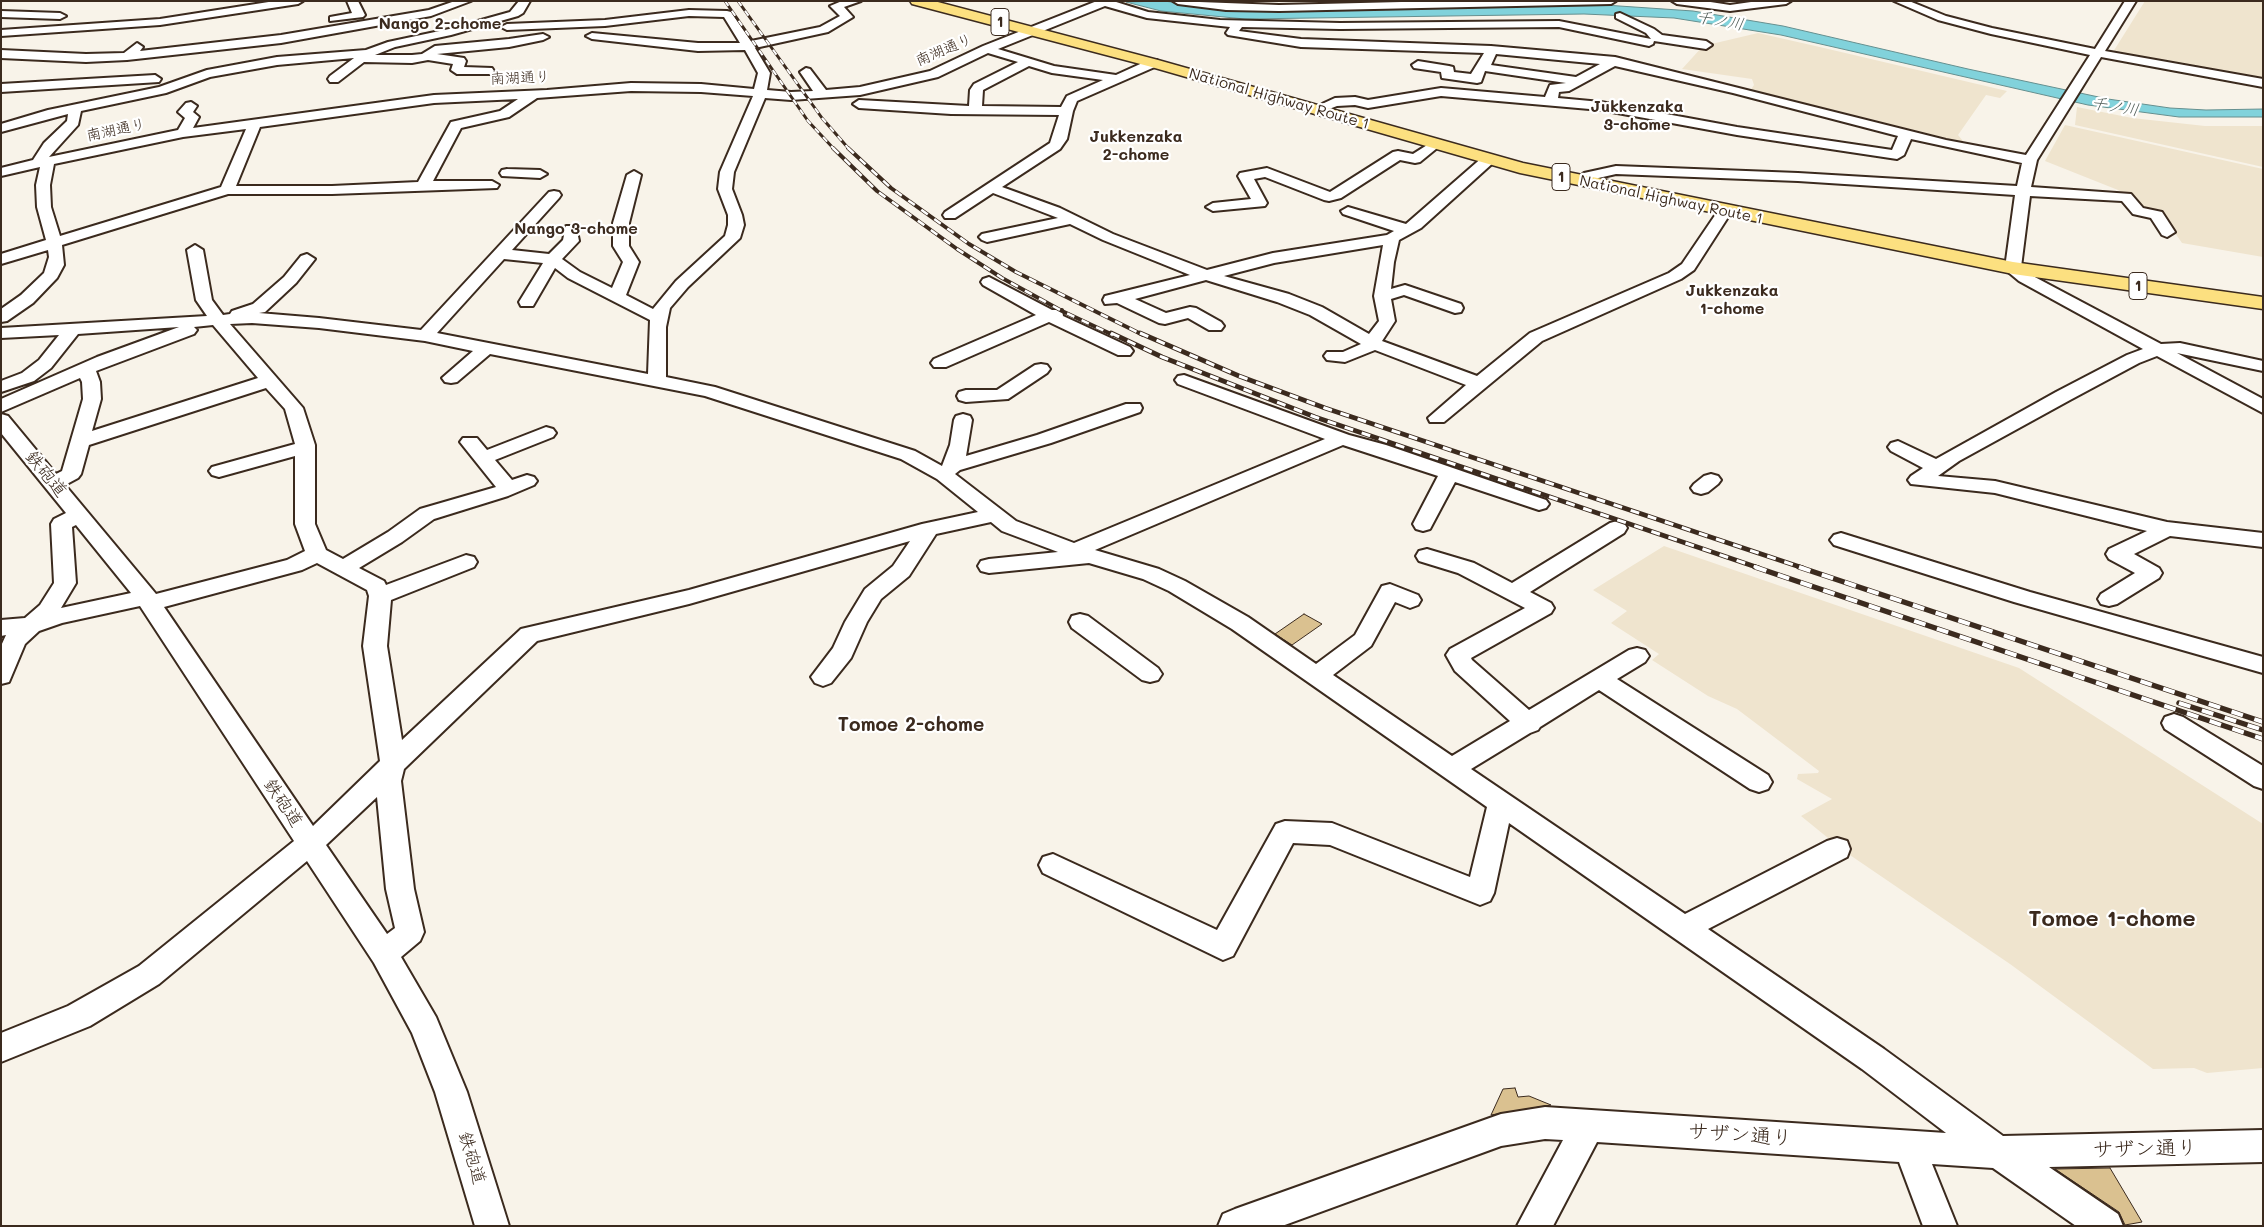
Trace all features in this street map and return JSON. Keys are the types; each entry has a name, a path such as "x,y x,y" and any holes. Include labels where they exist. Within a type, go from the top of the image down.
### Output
{"highway":[{"name":"National Highway Route 1","path":"919,1 1034,30 1488,159 1581,182 2013,268 2263,303"}],"street":[{"path":"1,20 69,21 122,17 166,13 239,1"},
{"path":"127,56 146,36 298,1"},
{"path":"292,25 359,15 352,1"},
{"path":"334,78 365,55 461,13 466,1"},
{"path":"426,57 435,50 568,36 617,37 698,46 746,46 824,30 847,17 836,6 856,1"},
{"path":"1178,1 1216,6 1279,8 1396,3 1611,1"},
{"path":"1216,6 1243,1"},
{"path":"1677,1 1730,8 1786,1"},
{"path":"1898,1 1969,25 2098,53 2263,83"},
{"path":"2131,1 2030,160 2013,268 2025,278 2263,407"},
{"path":"1105,2 1154,16 1238,24 1383,25 1512,38 1545,55 1613,62 1734,90 1906,134 2030,160"},
{"name":"南湖通り","path":"1,172 183,133 434,99 535,94 631,86 674,86 758,94 823,95 860,91 923,78 987,49 1105,2"},
{"path":"1,54 86,58 127,56 280,39 431,13 461,13 522,6 536,11"},
{"path":"574,13 582,19 582,24"},
{"path":"507,27 632,21 689,13 726,14 746,46 761,65 764,73 758,94 758,102 727,172 724,189 735,215 736,225 732,238 682,284 662,307 657,327 657,380"},
{"path":"1,14 74,16 97,14"},
{"path":"1620,16 1650,31 1654,40"},
{"path":"1238,24 1232,33 1301,43 1386,46 1394,44 1491,50 1512,38 1559,24 1654,40 1706,45"},
{"path":"1383,25 1394,44"},
{"path":"1,33 146,36 263,29"},
{"path":"1575,38 1591,30"},
{"path":"1551,101 1554,88 1565,88 1654,40"},
{"path":"1545,55 1560,46"},
{"path":"987,49 1052,69 1119,79"},
{"path":"1418,65 1449,70 1446,75 1477,78 1481,67 1488,60 1491,50"},
{"path":"1,88 196,76 277,61 365,55 426,57 460,61 457,70 488,71"},
{"path":"974,109 978,87 1028,62"},
{"path":"950,215 1055,146 1060,139 1066,111 1072,99 1153,63"},
{"path":"1481,67 1579,80"},
{"path":"806,72 823,95"},
{"path":"1,128 48,114 162,90 196,76"},
{"path":"1316,110 1335,102 1355,101 1368,104 1441,92 1601,106 1737,131 1897,155 1906,134"},
{"path":"423,186 456,125 504,114 535,94"},
{"path":"859,104 952,110 1066,111"},
{"path":"183,133 192,117 185,112 191,106"},
{"path":"1,317 27,299 51,275 57,257 44,207 43,162 49,146 73,122 75,108"},
{"path":"12,110 34,109 42,110 48,114"},
{"path":"227,190 255,122"},
{"path":"1213,207 1260,203 1245,176 1267,172 1328,197 1336,195 1398,155 1415,159 1435,144"},
{"path":"1215,326 1190,312 1165,319 1115,299 1273,258 1362,245 1392,238 1416,225 1488,159"},
{"path":"1581,182 1589,176 1616,170 1798,177 2117,196 2126,197 2138,211 2157,215 2167,232"},
{"path":"507,173 540,174"},
{"path":"618,297 631,262 621,246 621,224 634,175"},
{"path":"1,259 227,190 492,185"},
{"path":"991,188 1055,211 1108,237 1208,276 1283,298 1316,311 1374,344 1480,384"},
{"path":"424,336 554,195"},
{"path":"2117,196 2136,220"},
{"path":"1348,211 1408,230"},
{"path":"1437,418 1536,337 1675,276 1688,267 1725,211"},
{"path":"987,237 1070,220"},
{"path":"527,302 554,259 571,241 571,229"},
{"path":"1333,356 1345,357 1374,344 1388,321 1382,296 1386,262 1392,238"},
{"path":"195,250 204,300 237,345 294,408 305,447 305,524 317,554 376,586 380,596 375,646 394,764 388,780 400,889 410,932 384,954"},
{"path":"500,254 554,259 574,275 659,318"},
{"path":"1,406 137,347 259,308 290,280 307,259"},
{"path":"1241,267 1283,298"},
{"path":"989,282 1124,351"},
{"path":"1382,296 1405,290 1455,308"},
{"path":"940,363 990,340 1054,315"},
{"path":"1,333 252,318 319,323 424,336 657,380 737,398 948,470 994,515 1009,526 1084,554 1151,574 1177,586 1240,623 1873,1059 1998,1152 2106,1226"},
{"path":"1,388 28,377 45,364 73,329"},
{"path":"452,378 488,348"},
{"path":"2263,366 2180,348 2158,350 2133,359 1937,467 1918,480 1995,487 2040,496 2167,529 2263,540"},
{"path":"54,483 72,474 92,399 91,382 86,369"},
{"path":"966,396 1001,395 1029,372"},
{"path":"79,442 270,380"},
{"path":"1184,380 1342,439 1539,504"},
{"path":"948,470 1044,439 1138,412 1118,394"},
{"name":"鉄砲道","path":"1,420 148,601 384,954 425,1027 451,1092 480,1179 492,1226"},
{"path":"948,470 960,445 963,420"},
{"path":"483,458 546,433"},
{"path":"989,566 1084,554 1342,439"},
{"path":"343,568 395,537 427,514 518,485 483,458 470,442"},
{"path":"219,472 305,447"},
{"path":"1898,447 1937,467"},
{"path":"1422,524 1449,474"},
{"path":"1,676 15,640 48,610 65,583 61,524 79,514"},
{"path":"1,1048 79,1016 149,974 336,822 529,635 714,591 929,529 994,515"},
{"path":"1514,592 1617,528"},
{"path":"823,678 843,652 856,622 874,594 901,572 929,529"},
{"path":"2109,600 2151,573 2117,554 2167,529"},
{"path":"1841,540 2022,597 2263,665"},
{"path":"1,628 29,626 58,616 180,594 294,565 317,554"},
{"path":"1427,556 1466,568 1543,608 1458,655 1463,665 1529,724"},
{"path":"380,596 466,562"},
{"path":"1317,675 1363,640 1391,592"},
{"path":"1080,622 1150,674"},
{"path":"1453,768 1529,724 1637,656"},
{"path":"1599,679 1759,782"},
{"path":"2174,723 2263,779"},
{"path":"1053,865 1223,948 1285,832 1332,834 1480,893 1501,802"},
{"path":"1684,928 1754,890 1837,849"},
{"name":"サザン通り","path":"1235,1226 1501,1130 1545,1123 1998,1152 2263,1146"},
{"path":"1534,1226 1588,1125"},
{"path":"1909,1146 1940,1226"}],"shaded area":[{"path":"2145,1 2263,1 2263,79 2113,52"},
{"path":"1758,33 2007,91 2000,98 1986,95 1958,135 1963,141 1960,145 1750,91 1754,85 1752,79 1682,69 1703,46"},
{"path":"2077,107 2132,118 2205,126 2263,126 2263,167 2075,125"},
{"path":"2065,125 2263,169 2263,257 2182,243 2162,214 2147,211 2118,190 2045,161"},
{"path":"1664,546 2019,668 2263,824 2263,1068 2207,1073 2194,1068 2153,1069 2010,964 1844,851 1801,816 1832,799 1797,779 1798,774 1818,773 1819,771 1737,709 1708,696 1652,660 1659,654 1611,623 1627,611 1593,590"}],"water":[{"name":"千ノ川","path":"1164,1 1214,8 1590,4 1693,11 1783,26 2108,99 2170,108 2206,110 2263,109 2263,117 2179,117 2088,105 1781,35 1674,18 1584,14 1245,19 1161,11 1126,2"}],"building":[{"path":"1304,614 1322,624 1292,645 1275,634"},
{"path":"1515,1088 1518,1097 1529,1096 1551,1105 1491,1115 1503,1089"},
{"path":"2110,1168 2142,1222 2125,1225 2119,1212 2055,1169"}],"railway":[{"path":"725,1 808,121 834,149"},
{"path":"738,1 822,118 849,149"},
{"path":"834,149 877,191 957,249 1002,278 1062,311 1113,335"},
{"path":"849,149 891,188 969,244 1016,272 1143,335"},
{"path":"1111,333 1162,357 1315,417 1759,568"},
{"path":"1140,333 1239,376 1325,408 1803,568"},
{"path":"1755,567 2263,739"},
{"path":"1799,567 2263,722"},
{"path":"2179,703 2263,730"}],"district":[{"name":"Nango 2-chome","path":"440,24"},
{"name":"Jukkenzaka 3-chome","path":"1637,116"},
{"name":"Jukkenzaka 2-chome","path":"1136,146"},
{"name":"Nango 3-chome","path":"576,229"},
{"name":"Jukkenzaka 1-chome","path":"1732,300"},
{"name":"Tomoe 2-chome","path":"911,725"},
{"name":"Tomoe 1-chome","path":"2112,919"}]}
